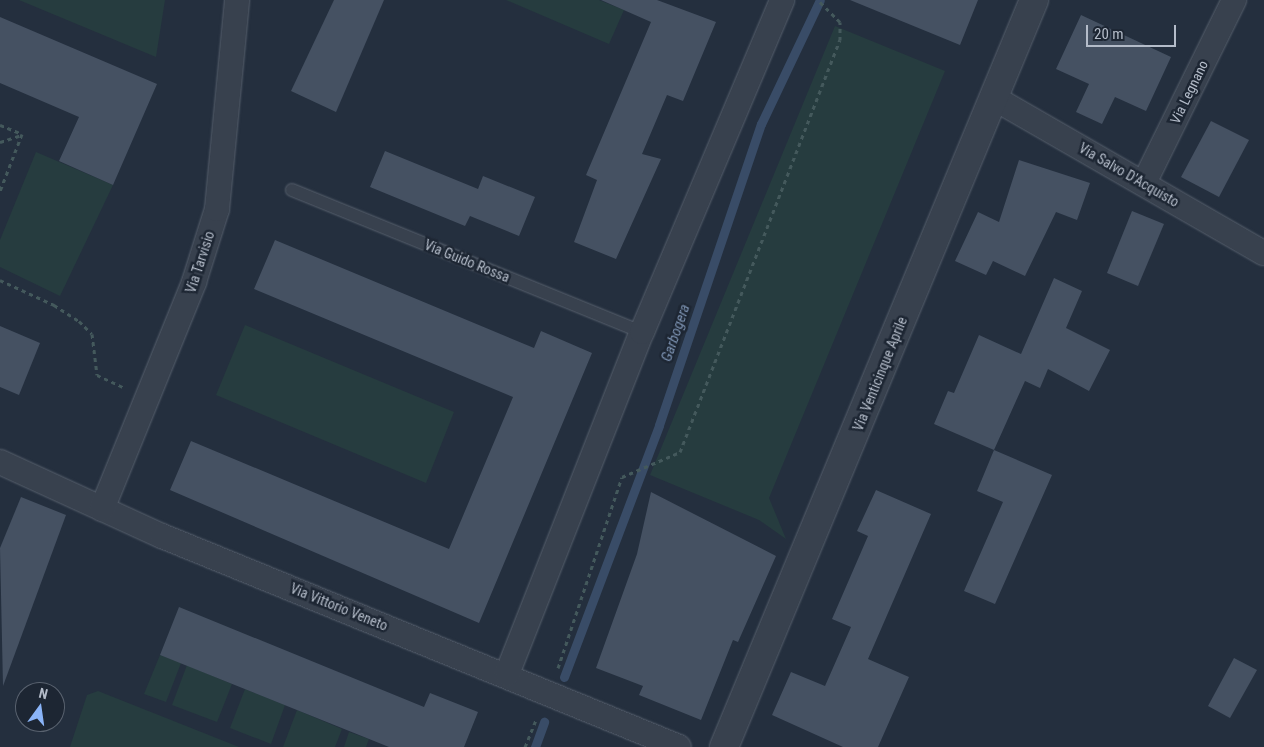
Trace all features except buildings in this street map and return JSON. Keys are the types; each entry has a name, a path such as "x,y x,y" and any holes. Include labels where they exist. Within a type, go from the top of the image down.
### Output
{"street":[{"name":"Via Tarvisio","path":"102,509 194,282 217,210 237,0"},
{"path":"507,674 642,332 782,0"},
{"name":"Via Venticinque Aprile","path":"724,747 1034,0"},
{"name":"Via Legnano","path":"1144,183 1234,0"},
{"name":"Via Salvo D'Acquisto","path":"994,98 1264,253"},
{"name":"Via Vittorio Veneto","path":"0,462 102,509 507,674 679,747"}],"lane":[{"name":"Via Guido Rossa","path":"292,190 642,332"}],"path":[{"path":"525,747 548,692 622,477 629,471 663,460 680,452 840,40 840,22 818,0"},
{"path":"0,125 22,134"},
{"path":"0,142 22,134"},
{"path":"0,191 22,134"},
{"path":"0,280 54,305 79,321 92,334 97,375 128,390 131,381"}],"green space":[{"path":"19,0 165,0 156,57"},
{"path":"506,0 599,0 624,10 609,44"},
{"path":"835,26 945,71 769,498 786,539 759,520 650,475"},
{"path":"36,152 113,185 60,296 0,267 0,240"},
{"path":"245,325 454,412 426,483 216,395"},
{"path":"160,655 181,663 166,702 144,694"},
{"path":"187,665 232,684 217,722 172,705"},
{"path":"245,689 285,705 271,744 230,728"},
{"path":"98,691 239,747 70,747 87,695"},
{"path":"297,710 342,729 335,747 283,747"},
{"path":"349,732 369,739 366,747 344,747"}],"waterway":[{"name":"Garbogera","path":"564,677 659,425 761,124 820,0"},
{"name":"Garbogera","path":"535,747 544,722"}]}
